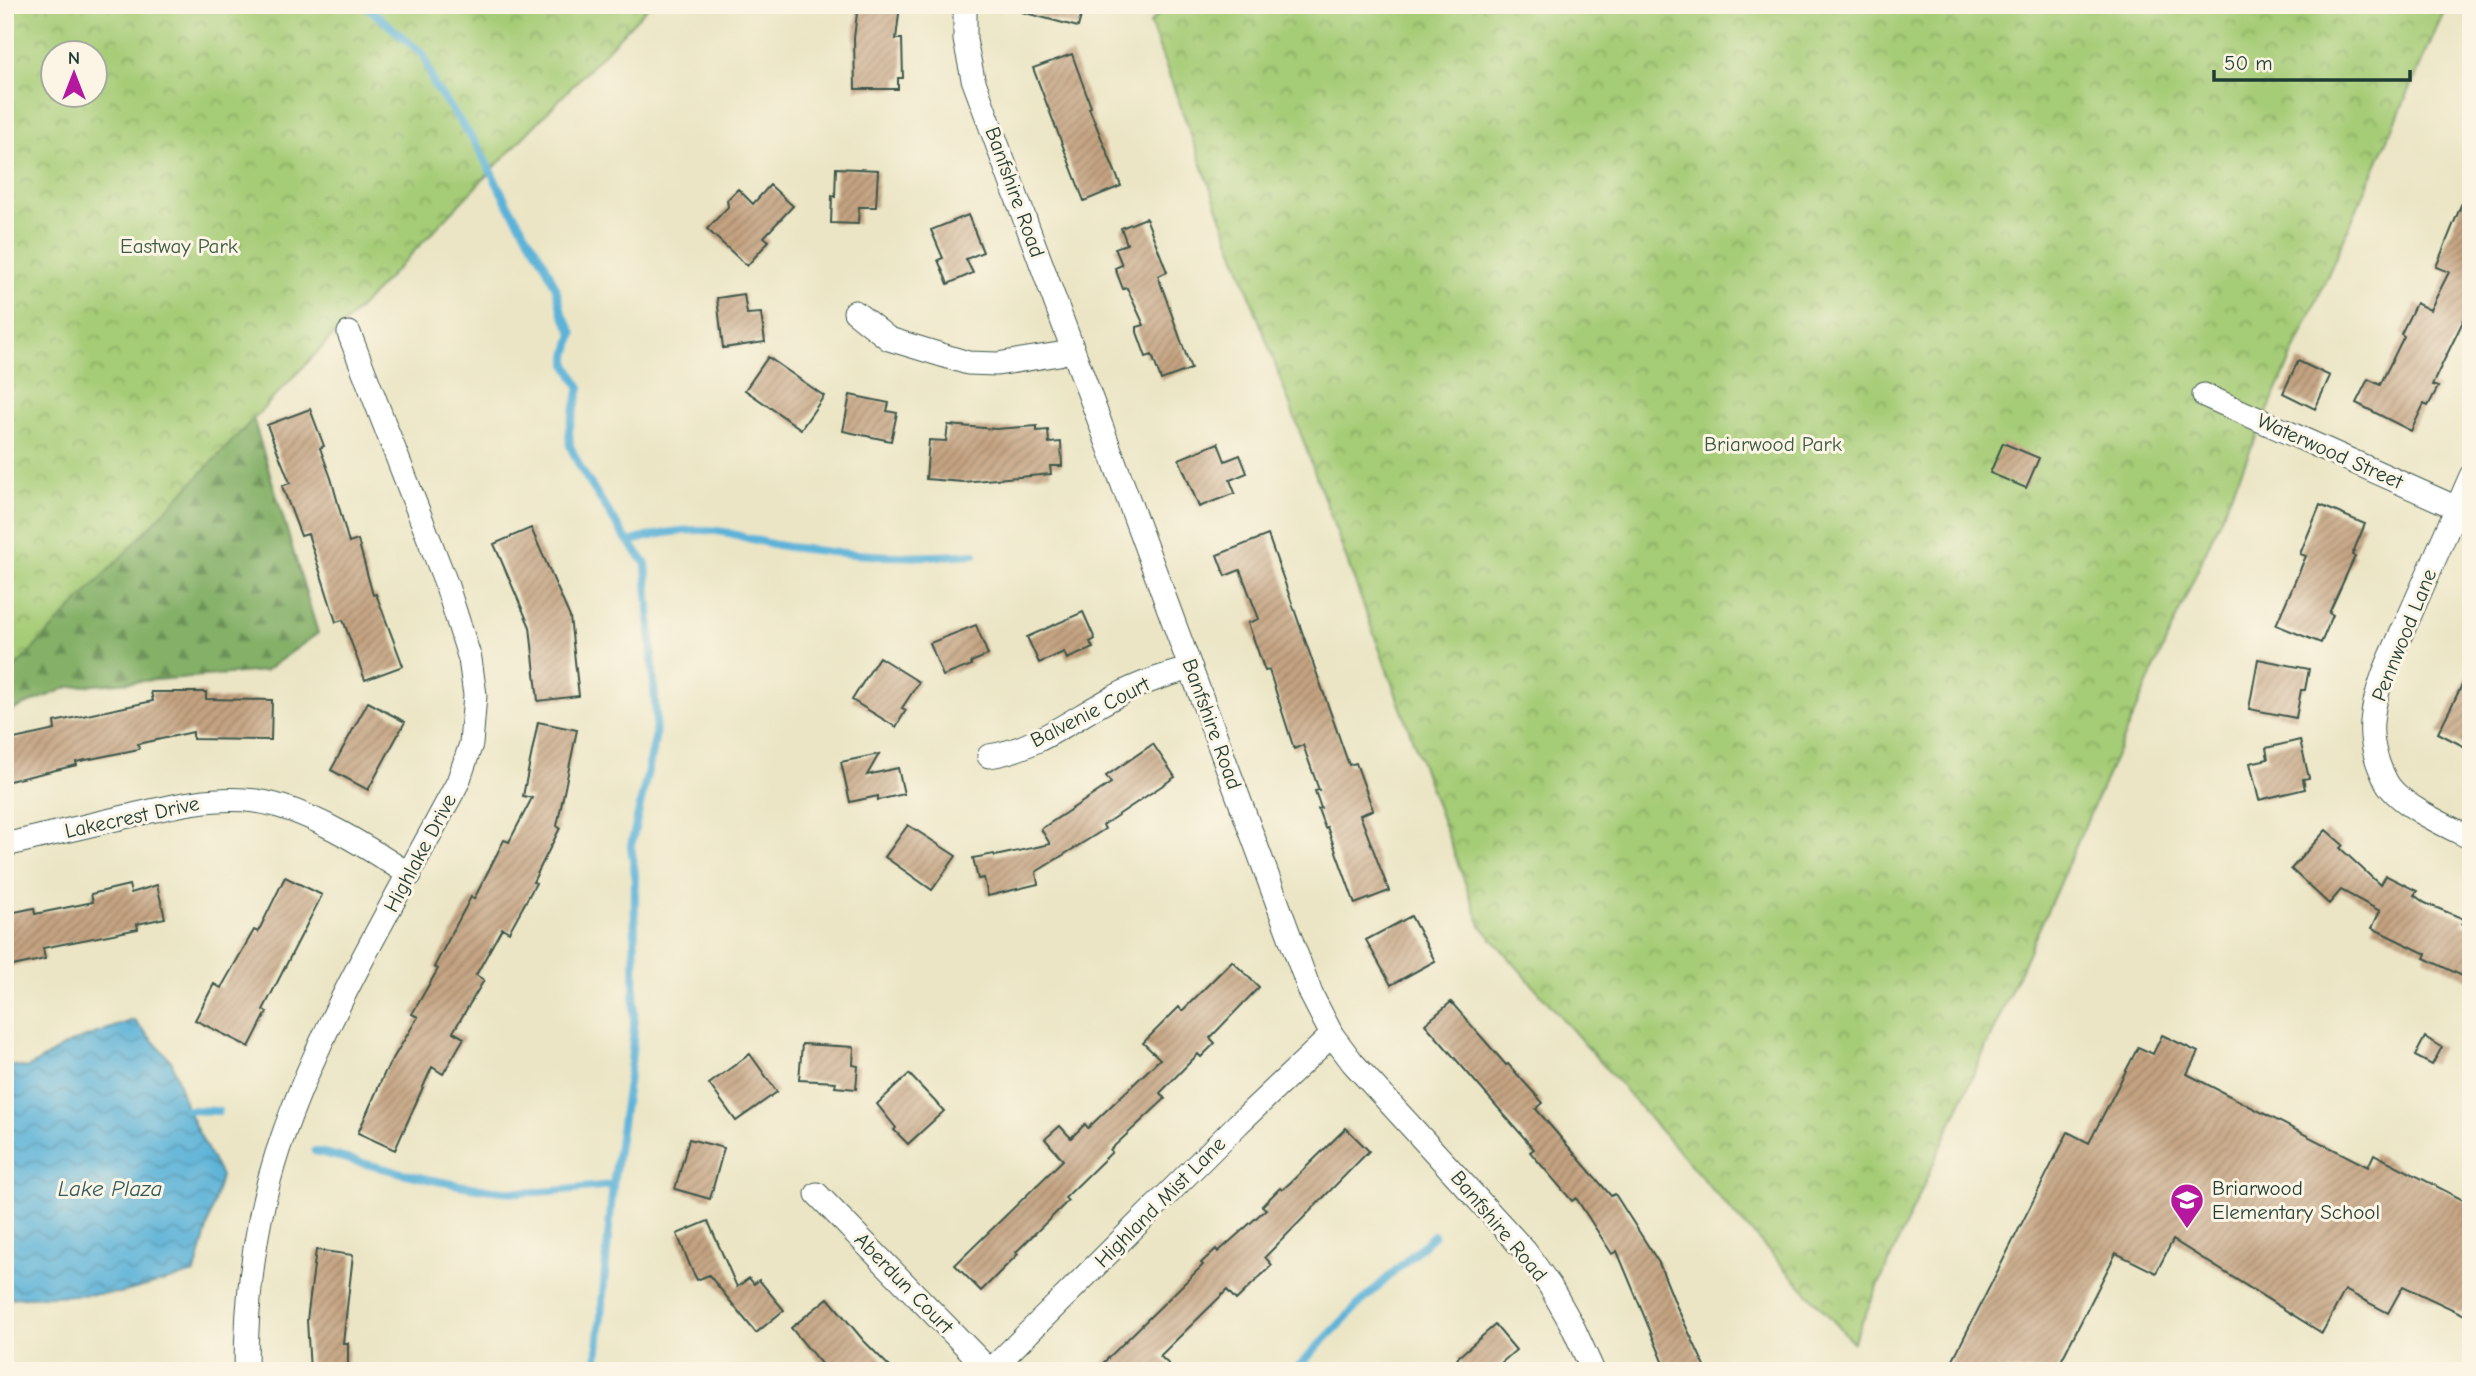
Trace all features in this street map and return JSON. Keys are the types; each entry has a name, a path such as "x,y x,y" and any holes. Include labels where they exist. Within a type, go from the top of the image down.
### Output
{"street":[{"name":"Banfshire Road","path":"965,5 965,40 973,79 1311,994 1332,1035 1353,1063 1525,1251 1550,1286 1593,1371"},
{"path":"855,312 889,339 968,363 997,364 1059,354 1073,349"},
{"name":"Highlake Drive","path":"246,1371 248,1296 256,1242 284,1132 328,1025 458,782 471,744 475,695 470,659 446,583 349,333"},
{"name":"Waterwood Street","path":"2204,395 2457,508"},
{"name":"Pennwood Lane","path":"2471,476 2382,677 2372,722 2376,755 2388,784 2397,795 2440,823 2471,838"},
{"name":"Balvenie Court","path":"989,756 1031,743 1146,682 1191,668"},
{"name":"Lakecrest Drive","path":"5,845 177,804 228,799 283,808 369,848 410,874"},
{"name":"Highland Mist Lane","path":"990,1371 1238,1124 1332,1035"},
{"name":"Aberdun Court","path":"817,1194 990,1371"}],"green space":[{"path":"5,5 159,5 253,418 318,633 265,671 69,687 5,713"},
{"name":"Eastway Park","path":"5,5 650,5 5,678"},
{"name":"Briarwood Park","path":"1167,5 2447,5 2052,900 1853,1342 1726,1205 1481,926 1150,23"}],"water":[{"name":"Lake Plaza","path":"134,1020 172,1062 187,1110 221,1176 195,1273 121,1293 5,1298 5,1064 27,1068 72,1042"}],"building":[{"path":"858,5 900,5 896,39 902,39 903,78 898,78 898,89 855,89 854,38"},
{"path":"1023,5 1084,5 1078,27 1022,12"},
{"path":"1072,54 1091,107 1089,108 1121,186 1084,201 1033,68"},
{"path":"836,168 878,170 876,207 859,207 858,224 831,223"},
{"path":"2470,183 2471,305 2432,385 2438,387 2428,406 2424,404 2411,431 2356,403 2368,379 2380,385 2404,336 2401,334 2416,303 2430,310 2449,272 2436,267"},
{"path":"770,185 793,206 764,237 769,241 747,266 707,229 728,207 727,200 738,189 753,204"},
{"path":"968,215 983,252 966,259 973,273 948,284 938,260 943,258 931,230"},
{"path":"1146,218 1167,272 1158,276 1191,369 1161,380 1152,355 1146,357 1137,332 1137,327 1144,325 1127,288 1123,289 1115,268 1122,265 1115,248 1127,244 1121,228"},
{"path":"744,294 747,314 761,313 765,342 723,348 717,298"},
{"path":"768,357 824,396 801,429 745,390"},
{"path":"2298,361 2330,376 2315,409 2283,393"},
{"path":"850,395 889,403 887,411 897,413 891,441 843,431"},
{"path":"310,409 324,446 320,448 349,543 358,540 373,595 376,594 403,666 365,680 343,620 336,622 308,534 301,536 282,486 290,483 267,425"},
{"path":"948,425 996,429 1037,426 1037,431 1048,430 1049,443 1061,442 1062,466 1050,466 1051,474 963,482 926,479 929,440 946,441"},
{"path":"1218,443 1225,461 1240,455 1247,473 1230,480 1235,493 1199,507 1179,459"},
{"path":"2003,443 2039,458 2026,488 1990,473"},
{"path":"2320,505 2365,524 2352,555 2355,556 2329,613 2333,615 2321,643 2276,625 2306,556 2300,554"},
{"path":"531,528 570,617 579,696 538,701 530,627 494,544"},
{"path":"1268,535 1349,765 1356,763 1373,810 1360,815 1389,891 1355,904 1318,809 1321,808 1315,791 1319,790 1303,745 1294,749 1269,670 1265,671 1248,623 1259,619 1240,570 1225,576 1217,555"},
{"path":"1083,612 1095,639 1090,642 1093,648 1067,659 1064,652 1039,663 1027,637"},
{"path":"976,625 988,655 971,662 972,665 943,676 930,643"},
{"path":"879,657 919,682 902,708 906,710 896,727 852,700"},
{"path":"2258,659 2309,669 2305,690 2301,690 2296,718 2249,709"},
{"path":"2471,667 2471,750 2438,733"},
{"path":"151,692 206,692 206,699 272,700 271,740 193,739 193,732 138,744 139,749 76,762 77,765 5,782 5,741 55,730 54,722 153,701"},
{"path":"368,702 405,722 368,790 331,770"},
{"path":"538,722 577,730 557,826 560,828 533,882 536,883 509,932 502,928 476,975 484,980 453,1032 464,1038 443,1074 432,1067 395,1150 358,1133 385,1072 418,1017 412,1014 438,969 434,967 471,897 474,899 504,840 509,842 532,798 523,796"},
{"path":"2300,740 2309,778 2303,779 2305,789 2259,800 2250,763 2268,759 2266,748"},
{"path":"1153,744 1175,777 1103,825 1105,829 1036,872 1038,884 988,896 984,878 978,879 973,858 1050,844 1041,829 1111,783 1106,776"},
{"path":"879,754 867,775 898,768 904,794 878,800 878,796 850,802 841,762"},
{"path":"908,825 956,856 932,890 885,857"},
{"path":"2326,830 2343,845 2340,848 2380,885 2385,875 2417,891 2414,895 2425,903 2464,919 2462,924 2471,928 2471,980 2424,958 2426,954 2372,928 2380,911 2341,890 2329,904 2291,869"},
{"path":"285,877 322,895 263,1010 267,1012 249,1047 195,1020 214,984 221,988 254,930 258,932"},
{"path":"129,885 131,893 157,885 165,918 137,924 138,929 43,948 45,959 8,967 5,956 5,914 34,908 35,914 93,902 91,894"},
{"path":"1411,916 1435,961 1391,985 1366,940"},
{"path":"1232,961 1259,987 1210,1038 1215,1043 1201,1057 1198,1054 1160,1093 1165,1099 1110,1150 1112,1152 1065,1198 1068,1201 981,1291 955,1265 1063,1160 1045,1139 1060,1126 1071,1138 1085,1124 1088,1128 1160,1059 1143,1043 1179,1007 1182,1011"},
{"path":"1451,1002 1543,1103 1536,1109 1611,1196 1615,1194 1659,1263 1707,1371 1667,1371 1617,1251 1612,1254 1576,1198 1572,1201 1530,1152 1534,1149 1425,1024"},
{"path":"2162,1035 2198,1052 2187,1074 2368,1167 2374,1154 2471,1204 2471,1318 2403,1286 2388,1313 2345,1290 2322,1333 2173,1240 2156,1273 2116,1253 2056,1371 1947,1371 2068,1132 2089,1143 2138,1047 2153,1054"},
{"path":"2425,1037 2442,1047 2432,1065 2415,1056"},
{"path":"802,1044 854,1047 853,1065 858,1066 856,1089 835,1087 836,1082 799,1080"},
{"path":"750,1054 777,1092 736,1121 709,1084"},
{"path":"909,1074 944,1111 908,1144 894,1130 896,1128 877,1104"},
{"path":"1346,1128 1369,1151 1265,1257 1272,1265 1236,1300 1227,1290 1160,1356 1176,1371 1095,1371 1203,1265 1201,1263 1216,1249 1218,1252 1266,1209 1262,1206 1280,1188 1282,1190 1291,1182"},
{"path":"689,1139 724,1148 710,1199 675,1189"},
{"path":"708,1221 737,1287 749,1278 754,1284 759,1280 784,1310 756,1333 709,1275 697,1280 691,1268 677,1234"},
{"path":"316,1250 353,1255 343,1343 348,1343 348,1371 310,1371 307,1320"},
{"path":"828,1298 864,1341 894,1371 827,1371 791,1328"},
{"path":"1495,1325 1516,1350 1492,1371 1468,1371 1457,1358"}],"waterway":[{"path":"365,5 424,55 434,85 477,145 507,203 545,264 556,288 562,313 573,333 567,365 580,388 569,430 570,446 581,469 624,536 646,564 655,739 631,846 635,874 634,1027 613,1185 596,1371"},
{"path":"629,542 653,535 704,530 729,533 780,546 841,553 886,556 974,554"},
{"path":"187,1110 218,1111"},
{"path":"315,1151 415,1176 491,1190 540,1192 613,1185"},
{"path":"1294,1371 1357,1306 1434,1235"}],"place":[{"name":"Briarwood Elementary School","path":"2187,1230"}]}
